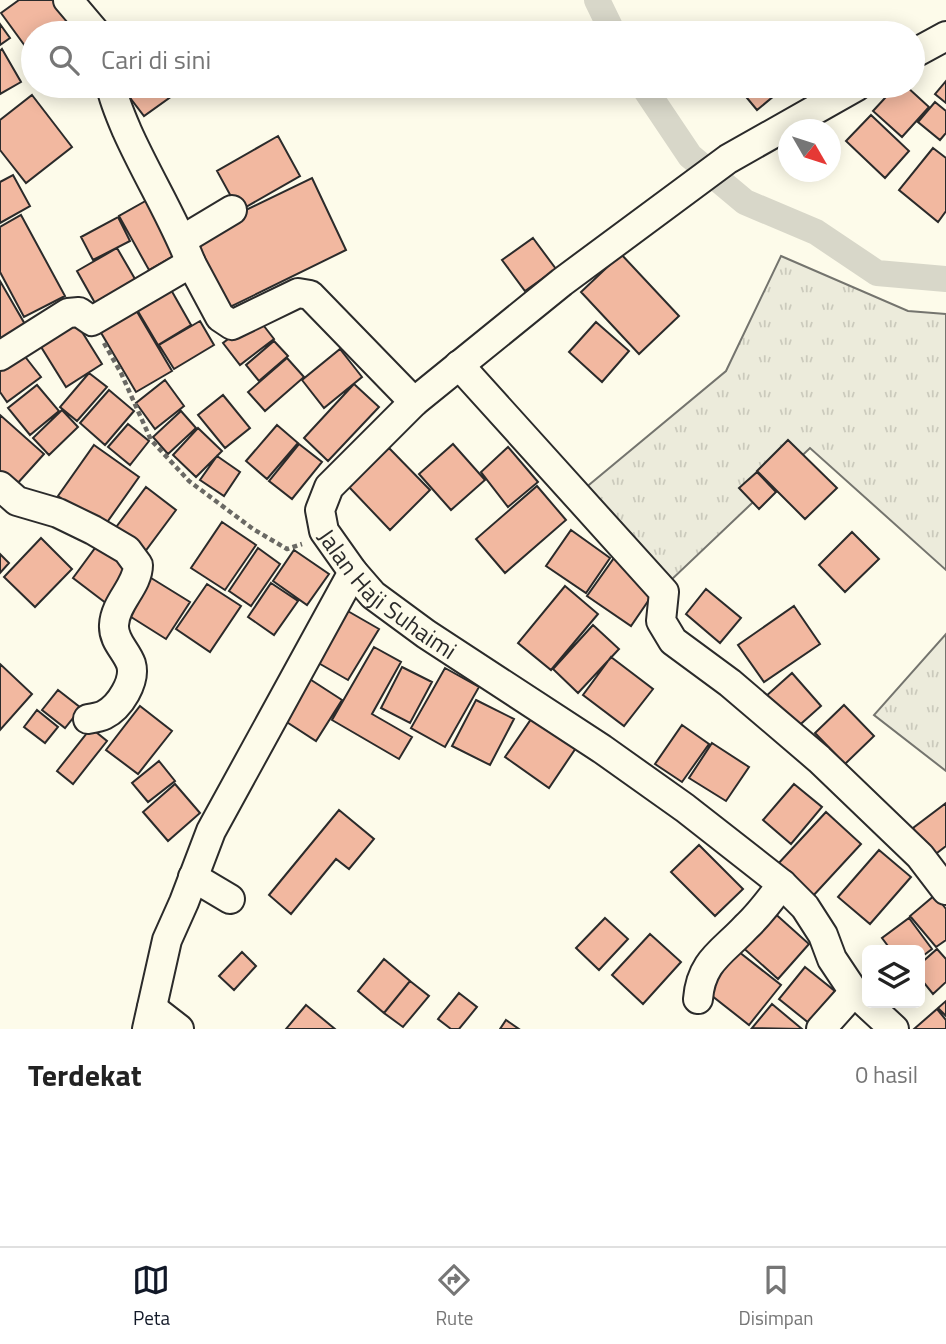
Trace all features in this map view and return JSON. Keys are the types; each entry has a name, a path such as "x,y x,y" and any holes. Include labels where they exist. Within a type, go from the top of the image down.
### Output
{"street":[{"path":"68,0 86,21"},
{"path":"925,47 946,36"},
{"path":"115,98 140,161 220,317 232,325 298,293 310,295 414,402"},
{"name":"Jalan Haji Suhaimi","path":"836,98 728,159 562,282 414,402 329,487 320,510 324,531 353,572 373,595 395,613 612,756 685,808 782,884 805,907 853,992 894,1029"},
{"path":"0,356 68,313 79,312 92,320 187,251 232,209"},
{"path":"459,365 664,592 661,621 673,641 730,683 819,759 920,856 946,890"},
{"path":"0,486 18,501 58,513 93,530 127,551 138,565 135,578 117,609 113,626 116,639 132,669 131,681 117,705 103,716 88,719"},
{"path":"179,1029 149,1018 167,940 211,831 353,572"},
{"path":"193,877 230,899"},
{"path":"698,999 699,982 713,959 757,916 782,884"},
{"path":"821,1029 853,992"}],"path":[{"path":"92,320 121,373 151,440 189,481 253,529 288,548 298,546 324,531"}],"green space":[{"path":"781,256 908,311 946,314 946,570 810,448 668,583 572,499 726,371"},
{"path":"946,634 946,771 874,715"}],"building":[{"path":"19,0 62,0 78,21 21,21 21,40 1,13"},
{"path":"0,24 10,38 0,45"},
{"path":"2,49 21,82 0,94 0,51"},
{"path":"946,81 946,103 935,94"},
{"path":"28,98 34,98 72,147 26,183 0,150 0,120"},
{"path":"130,98 169,98 144,116"},
{"path":"747,98 772,98 757,110"},
{"path":"885,98 919,98 929,107 902,137 873,111"},
{"path":"935,102 946,111 946,133 940,140 918,122"},
{"path":"871,115 909,151 885,178 846,141"},
{"path":"278,136 300,176 239,211 217,171"},
{"path":"933,148 946,158 946,211 938,222 899,190"},
{"path":"13,175 30,206 0,223 0,182"},
{"path":"312,178 346,250 226,309 192,236"},
{"path":"149,199 179,253 149,270 119,216"},
{"path":"21,215 65,296 24,317 0,272 0,227"},
{"path":"118,217 130,241 93,260 81,237"},
{"path":"533,238 556,269 525,291 502,260"},
{"path":"117,248 135,279 95,303 77,271"},
{"path":"621,254 679,316 639,354 581,292"},
{"path":"0,281 26,326 0,341"},
{"path":"170,288 191,325 158,345 136,308"},
{"path":"136,310 172,371 136,392 100,331"},
{"path":"257,317 274,339 240,365 223,343"},
{"path":"74,319 102,364 66,387 38,342"},
{"path":"200,321 214,345 174,369 159,345"},
{"path":"596,322 629,351 602,382 569,352"},
{"path":"274,341 288,356 259,381 246,365"},
{"path":"340,349 362,377 324,408 302,380"},
{"path":"23,354 41,377 7,402 0,392 0,371"},
{"path":"287,358 304,377 265,411 248,392"},
{"path":"89,373 107,387 77,421 60,407"},
{"path":"165,380 184,406 155,429 136,403"},
{"path":"354,384 379,407 328,461 304,438"},
{"path":"37,385 59,411 30,435 8,408"},
{"path":"109,390 134,411 105,445 80,423"},
{"path":"223,395 250,428 225,448 198,415"},
{"path":"62,410 78,427 49,455 33,438"},
{"path":"181,411 196,428 168,454 153,437"},
{"path":"0,415 44,454 16,485 0,471"},
{"path":"128,424 149,441 130,465 108,447"},
{"path":"277,425 298,443 267,479 246,461"},
{"path":"198,428 222,451 196,477 173,455"},
{"path":"788,440 837,488 805,519 757,471"},
{"path":"299,444 322,462 292,499 269,481"},
{"path":"453,444 485,480 451,510 419,474"},
{"path":"94,445 139,477 103,528 58,496"},
{"path":"508,447 538,482 508,507 481,472"},
{"path":"389,448 430,490 390,530 349,487"},
{"path":"217,456 240,472 224,496 200,480"},
{"path":"757,472 776,492 759,509 739,488"},
{"path":"537,486 566,520 505,573 476,539"},
{"path":"146,487 176,510 141,557 111,534"},
{"path":"222,522 256,545 225,590 191,568"},
{"path":"571,530 610,558 586,593 546,566"},
{"path":"852,532 879,559 845,592 819,565"},
{"path":"41,538 72,569 35,607 4,577"},
{"path":"101,540 130,561 111,607 73,578"},
{"path":"258,548 280,564 251,606 229,591"},
{"path":"294,550 329,574 307,605 273,581"},
{"path":"0,554 9,563 0,573"},
{"path":"614,558 657,588 631,626 587,596"},
{"path":"143,573 190,602 166,639 120,610"},
{"path":"271,583 298,601 274,635 248,617"},
{"path":"207,584 241,606 210,652 176,629"},
{"path":"565,586 598,614 551,670 518,643"},
{"path":"706,589 741,618 720,643 686,614"},
{"path":"339,606 379,629 348,680 308,657"},
{"path":"794,606 820,644 764,682 738,645"},
{"path":"593,625 619,649 578,693 553,669"},
{"path":"374,647 401,662 372,714 412,737 399,759 332,720"},
{"path":"611,657 653,689 624,726 583,695"},
{"path":"0,664 32,694 0,730"},
{"path":"402,667 432,682 410,723 381,708"},
{"path":"445,668 479,687 445,747 411,728"},
{"path":"792,673 821,706 794,730 765,697"},
{"path":"305,676 342,700 316,741 279,717"},
{"path":"58,690 81,708 65,728 42,710"},
{"path":"476,700 514,719 490,765 452,746"},
{"path":"844,705 874,736 845,764 815,733"},
{"path":"140,706 172,731 138,774 106,750"},
{"path":"37,710 58,727 45,743 24,727"},
{"path":"536,712 580,742 549,788 505,757"},
{"path":"682,725 709,744 682,782 655,764"},
{"path":"91,728 107,741 73,784 57,771"},
{"path":"712,743 749,767 726,801 689,778"},
{"path":"159,761 175,781 148,802 132,783"},
{"path":"175,784 200,813 168,841 143,812"},
{"path":"794,784 822,807 791,844 763,820"},
{"path":"946,803 946,846 933,856 913,828"},
{"path":"339,810 374,839 349,869 336,859 291,914 269,895"},
{"path":"826,812 861,844 812,897 777,865"},
{"path":"699,845 743,889 715,916 671,872"},
{"path":"879,850 911,877 870,924 838,897"},
{"path":"935,895 946,909 946,940 936,947 910,916"},
{"path":"771,910 809,944 778,979 740,945"},
{"path":"605,918 628,939 599,970 576,948"},
{"path":"909,918 932,949 925,954 925,945 887,945 882,938"},
{"path":"650,934 681,962 643,1004 612,975"},
{"path":"734,948 781,985 749,1025 702,988"},
{"path":"937,949 946,959 946,982 933,994 925,984 925,960"},
{"path":"242,952 256,966 234,990 219,976"},
{"path":"384,959 410,981 384,1013 358,991"},
{"path":"805,967 841,996 815,1028 779,999"},
{"path":"410,981 429,996 403,1027 384,1013"},
{"path":"459,993 477,1007 459,1029 451,1029 438,1019"},
{"path":"946,1001 946,1016 938,1008"},
{"path":"772,1004 802,1029 752,1028"},
{"path":"306,1005 335,1029 286,1029"},
{"path":"937,1009 946,1020 946,1029 914,1029"},
{"path":"506,1020 519,1029 500,1029"}],"waterway":[{"path":"597,0 607,21"},
{"path":"651,98 690,156 745,202 816,232 877,273 946,279"}]}
